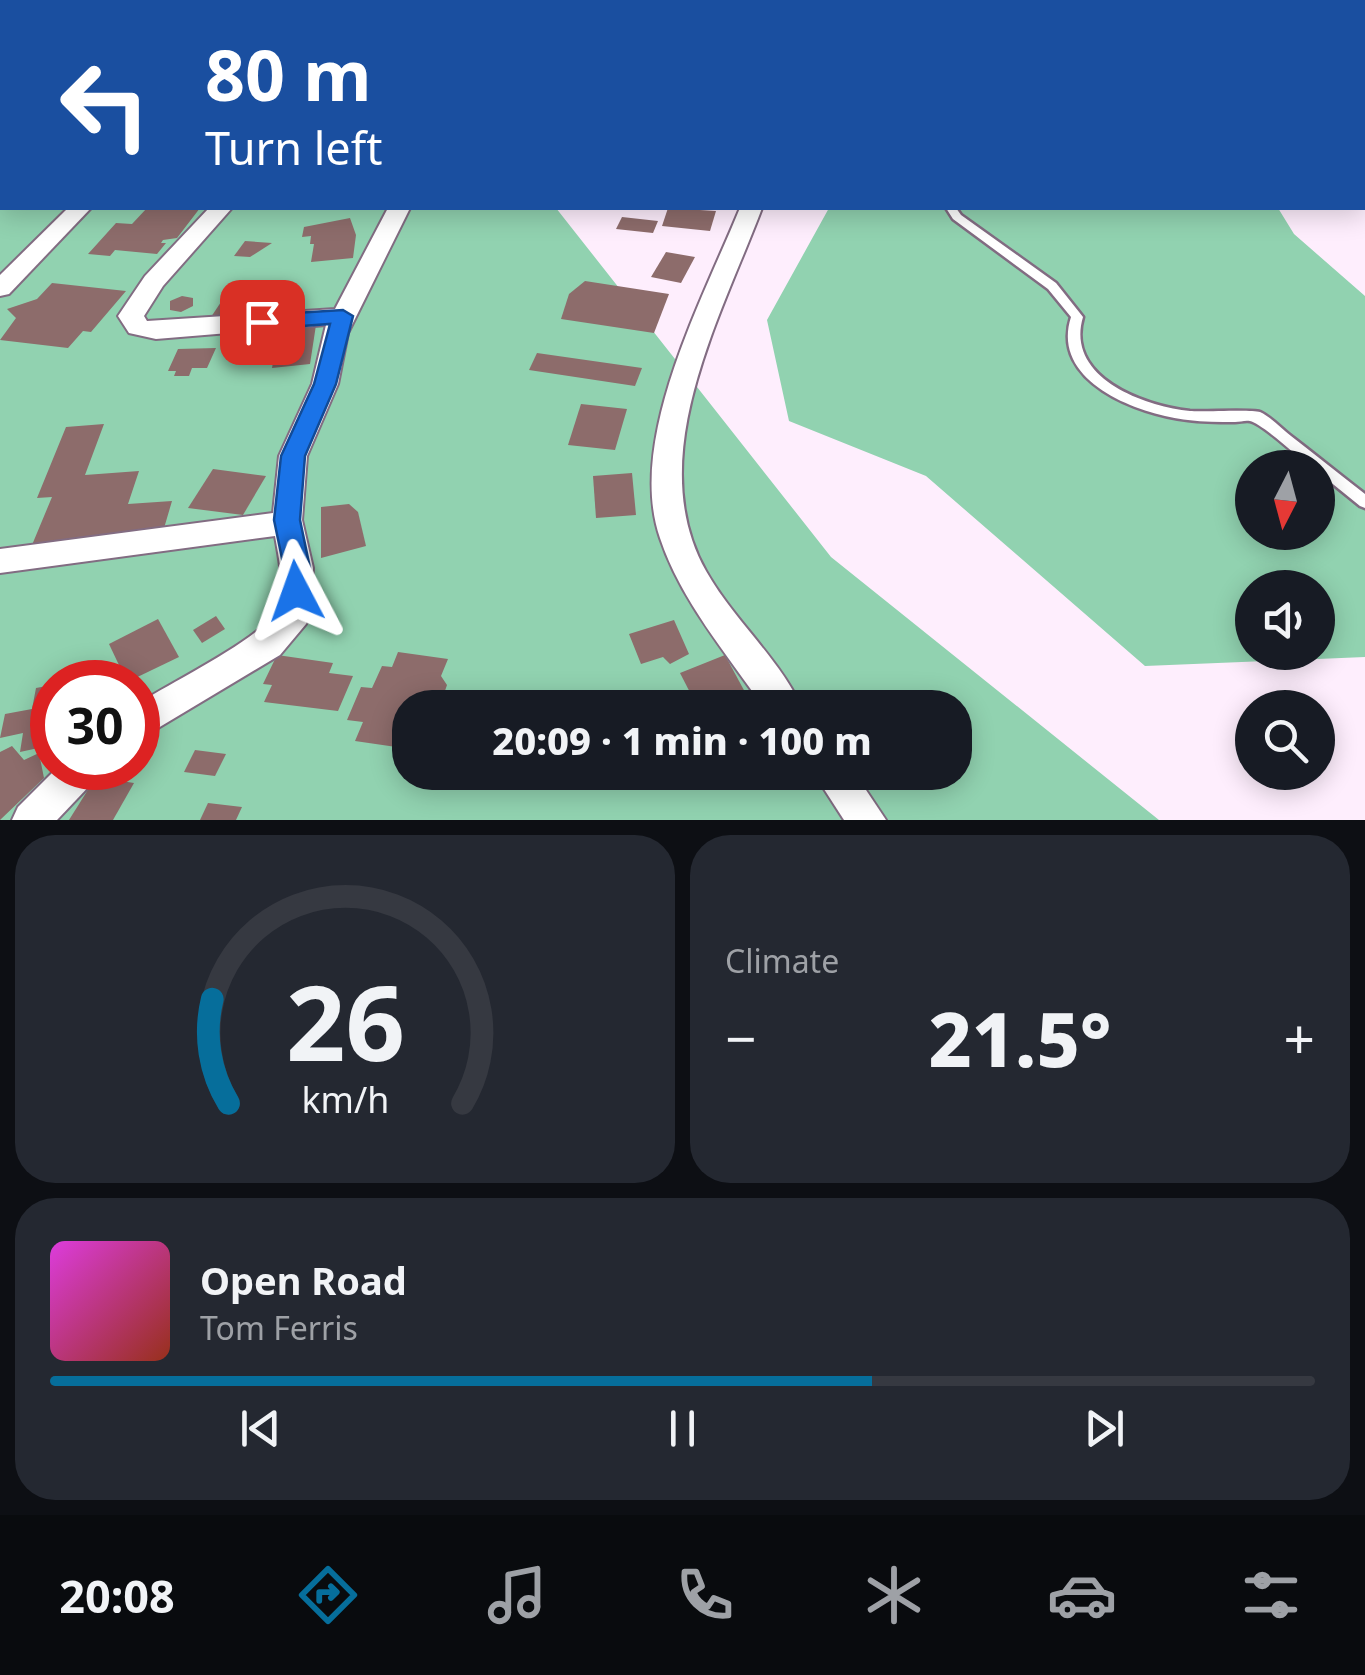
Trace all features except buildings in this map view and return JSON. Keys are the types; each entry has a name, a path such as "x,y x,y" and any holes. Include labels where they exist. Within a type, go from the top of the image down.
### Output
{"street":[{"path":"0,289 78,210"},
{"path":"219,210 154,281 131,316 138,327 156,331 343,316"},
{"path":"160,709 268,646 294,614 297,568 288,523 293,456 325,384 343,316 398,210"},
{"path":"749,210 688,366 664,500 673,535 708,605 772,690"},
{"path":"0,561 288,523"},
{"path":"32,820 61,790"},
{"path":"846,790 868,820"}],"lane":[{"path":"953,210 957,217 1052,286 1077,317 1070,337 1078,361 1108,388 1147,408 1207,418 1256,416 1365,502"}],"green space":[{"path":"0,210 558,210 831,557 1159,820 0,820"},
{"path":"828,210 1279,210 1294,234 1365,296 1365,657 1335,658 1335,570 1235,570 1235,662 1145,666 926,476 789,421 767,320"}],"route":[{"path":"262,322 343,316 325,384 293,456 287,520 297,568 296,591"}]}
